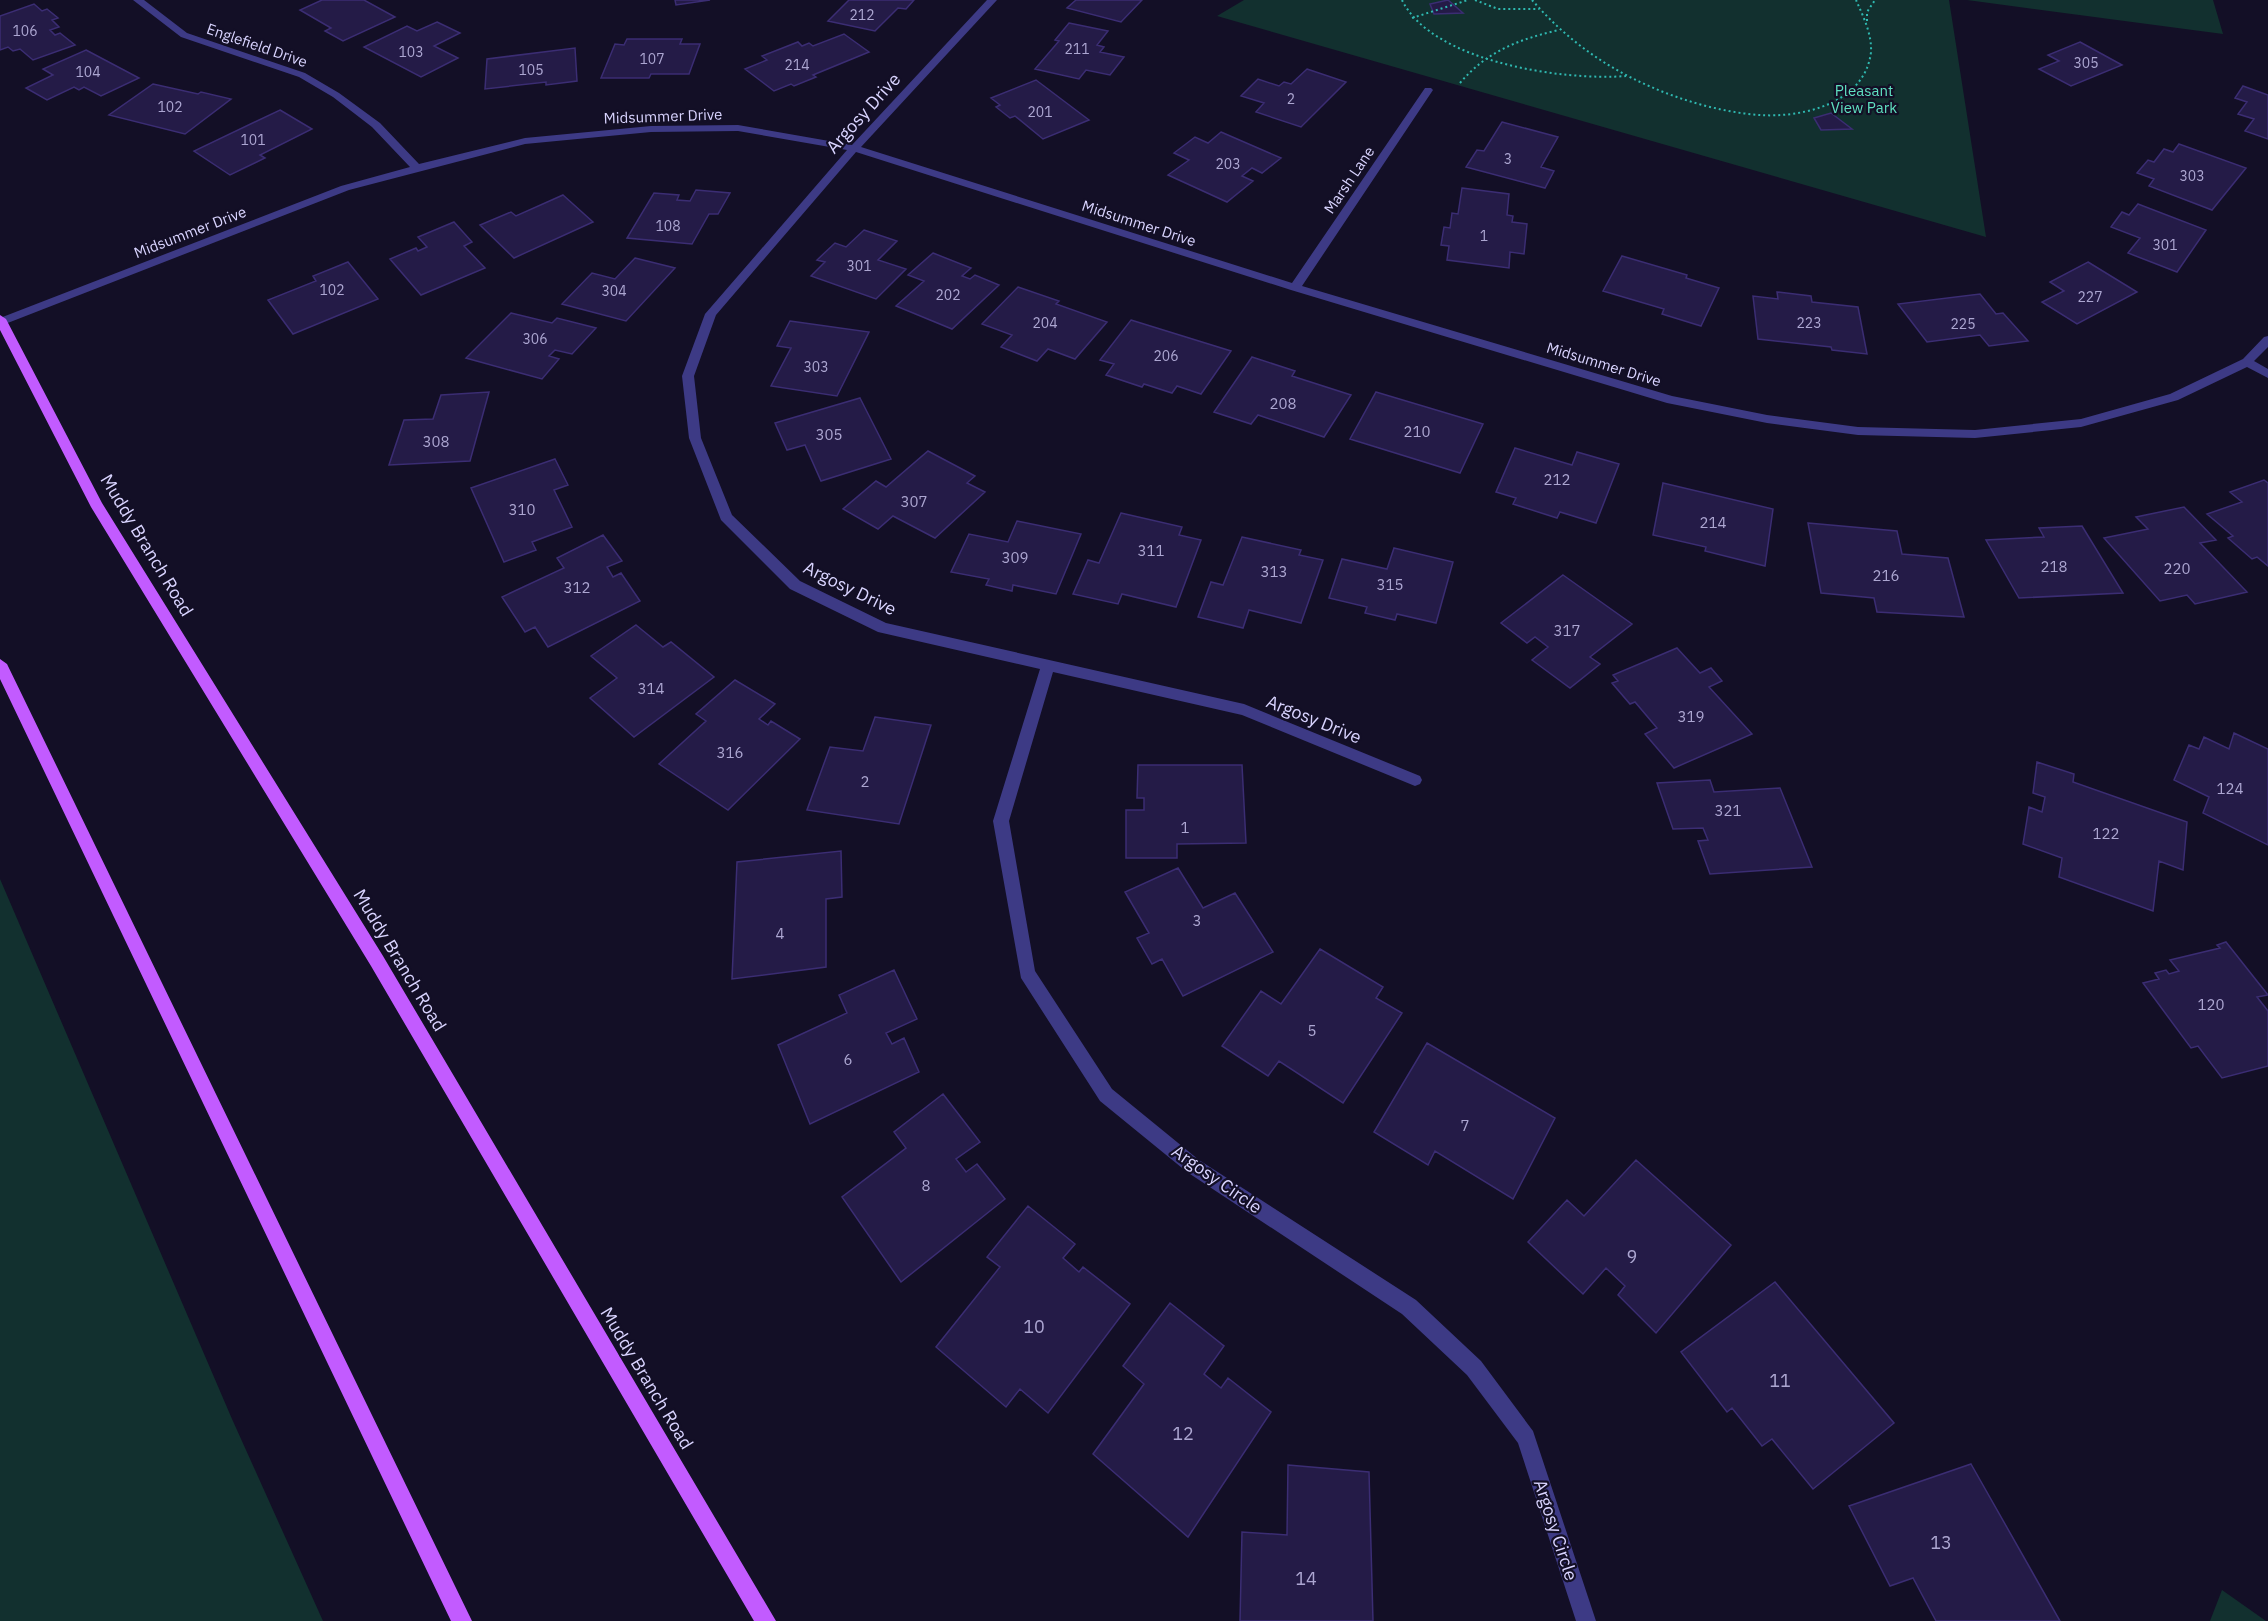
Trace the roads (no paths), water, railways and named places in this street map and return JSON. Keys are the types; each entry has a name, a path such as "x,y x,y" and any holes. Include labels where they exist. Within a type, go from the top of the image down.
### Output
{"main road":[{"name":"Muddy Branch Road","path":"0,321 96,504 377,961 766,1621"},
{"path":"0,664 462,1621"}],"street":[{"name":"Englefield Drive","path":"138,0 184,35 302,75 336,95 376,125 417,168"},
{"name":"Argosy Drive","path":"992,0 854,148 711,314 688,376 694,438 726,517 795,585 883,628 1244,710 1415,780"},
{"name":"Marsh Lane","path":"1295,288 1428,90"},
{"name":"Midsummer Drive","path":"0,321 345,188 417,168 525,141 651,129 738,128 854,148 1295,288 1671,400 1767,419 1858,431 1975,434 2081,423 2174,397 2247,362 2268,340"},
{"path":"2247,362 2268,374"},
{"name":"Argosy Circle","path":"1048,667 1001,821 1027,973 1106,1095 1193,1166 1409,1307 1474,1368 1526,1438 1586,1621"}],"park label":[{"name":"Pleasant View Park","path":"1864,98"}]}
